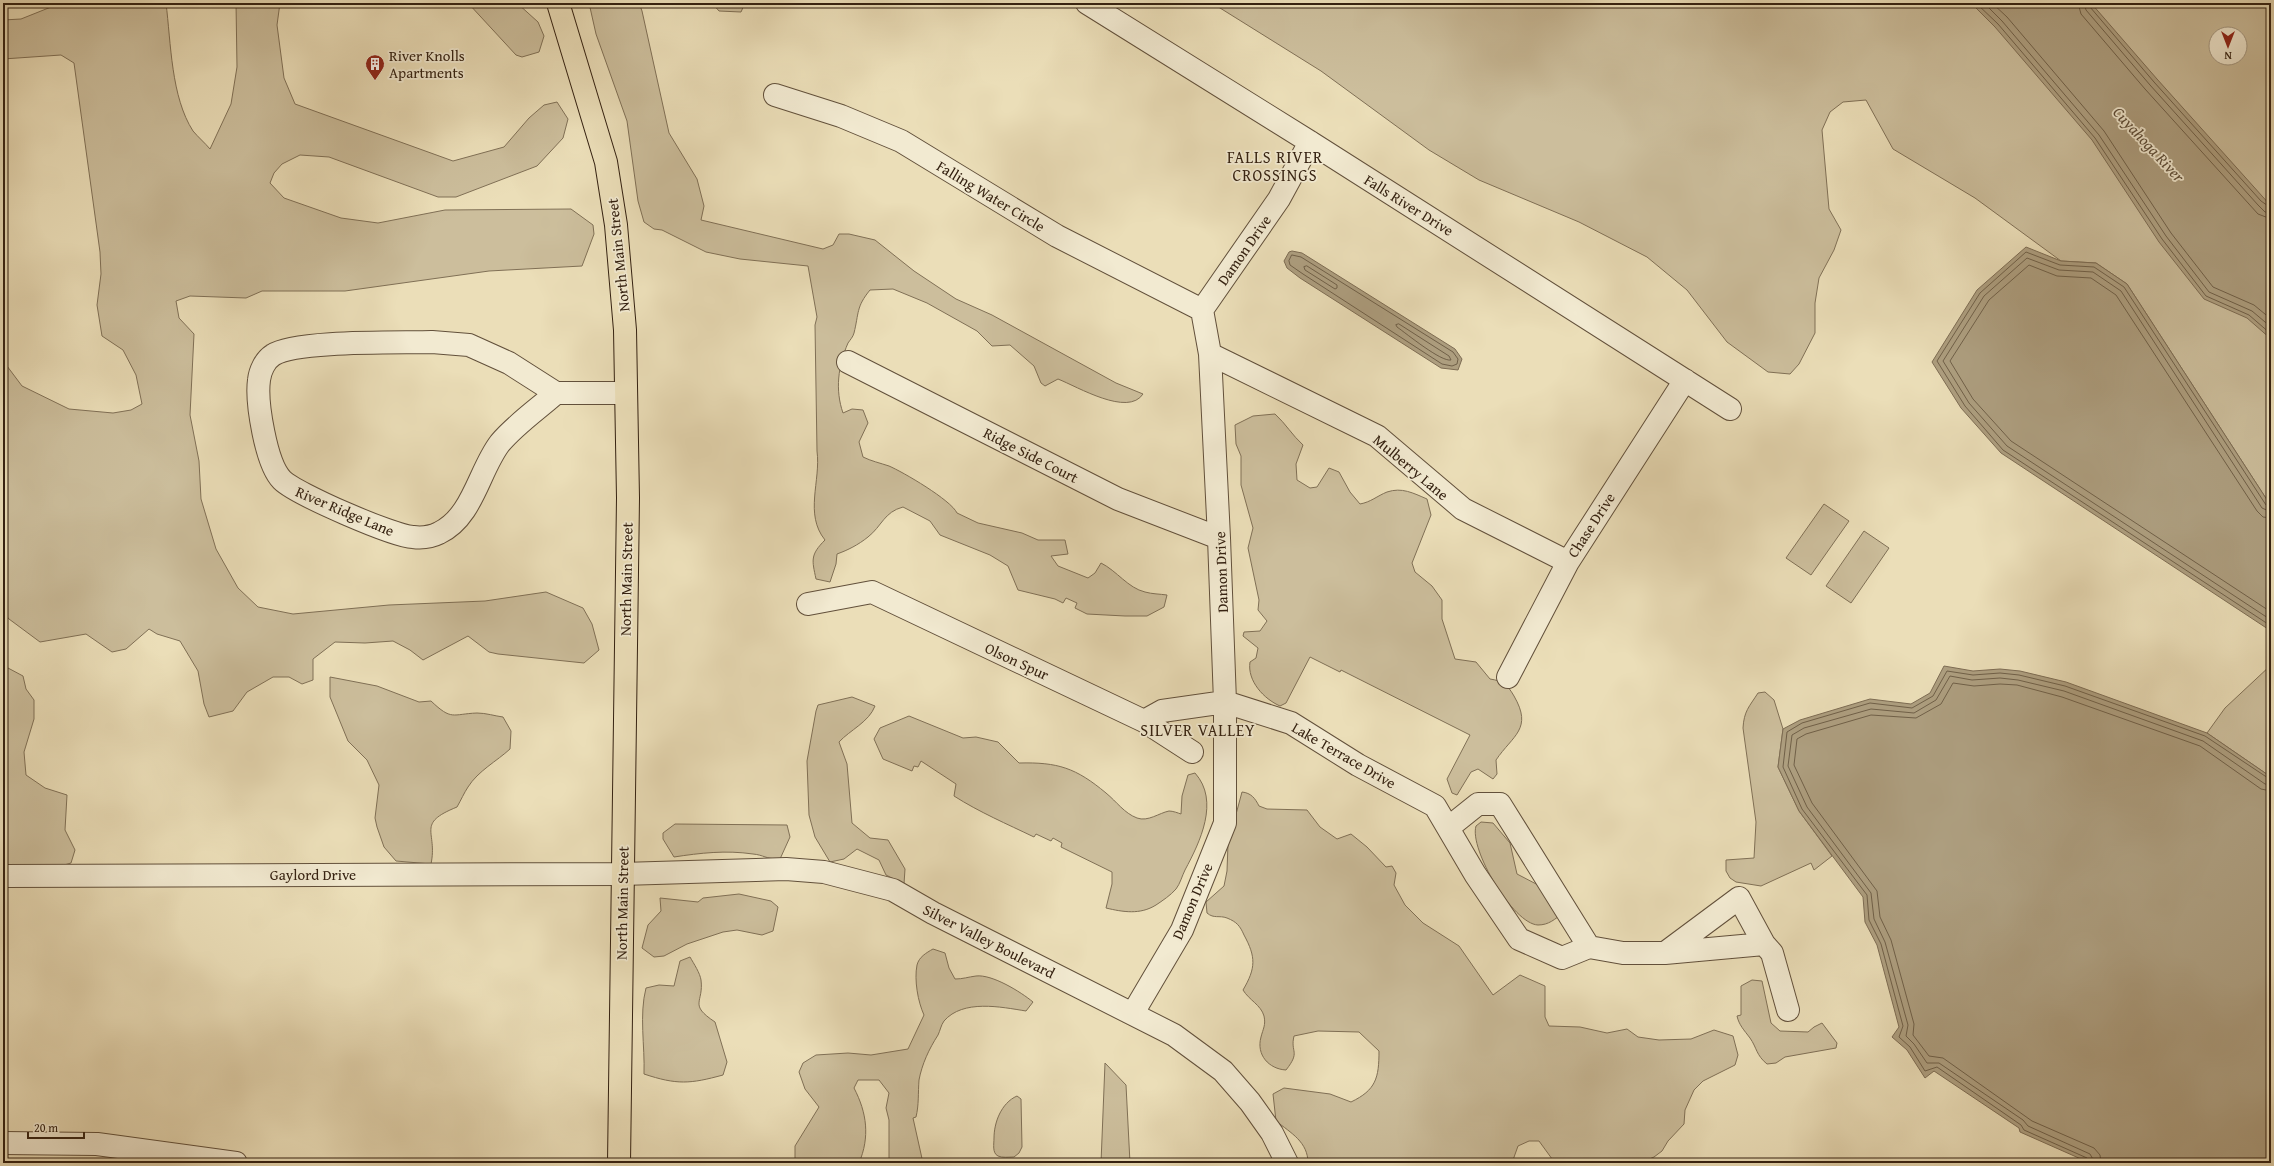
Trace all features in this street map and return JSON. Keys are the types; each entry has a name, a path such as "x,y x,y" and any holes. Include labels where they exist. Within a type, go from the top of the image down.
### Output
{"main road":[{"name":"North Main Street","path":"558,3 606,162 617,233 626,330 628,498 619,1163"}],"street":[{"name":"Falls River Drive","path":"1087,3 1310,142 1730,409"},
{"name":"Falling Water Circle","path":"775,94 842,116 901,141 1058,236 1202,310"},
{"name":"Damon Drive","path":"1133,1013 1182,930 1225,823 1225,702 1219,538 1210,354 1202,310 1279,199 1310,142"},
{"name":"River Ridge Lane","path":"432,342 469,346 509,363 556,393 502,442 489,460 466,506 449,528 437,534 413,538 398,534 303,494 280,479 270,458 261,412 259,379 262,367 272,355 287,348 432,342"},
{"name":"Mulberry Lane","path":"1210,354 1377,436 1463,509 1568,562"},
{"name":"Ridge Side Court","path":"848,362 1118,499 1219,538"},
{"name":"Chase Drive","path":"1508,676 1568,562 1685,380"},
{"path":"556,393 626,393"},
{"name":"Olson Spur","path":"808,604 872,592 1144,721 1192,752"},
{"path":"1144,721 1162,711 1225,702"},
{"name":"Lake Terrace Drive","path":"1225,702 1291,723 1358,765 1435,806 1475,874 1519,938 1562,958 1589,947"},
{"path":"1448,828 1478,804 1500,804 1589,947 1623,953 1665,953 1764,944"},
{"name":"Silver Valley Boulevard","path":"622,874 786,870 824,872 893,890 933,913 1174,1035 1223,1071 1250,1102 1272,1133 1287,1163"},
{"name":"Gaylord Drive","path":"3,876 622,874"},
{"path":"1665,953 1739,898 1764,944 1772,953 1788,1010"},
{"path":"3,1143 98,1144 236,1163"}],"shaded area":[{"path":"54,3 166,3 173,69 180,102 193,131 210,149 231,104 237,67 236,3 280,3 277,25 284,78 295,104 453,161 504,147 529,118 544,105 557,102 568,119 563,138 537,166 456,197 438,197 329,157 300,155 282,164 274,173 270,183 284,198 341,218 378,223 445,210 571,209 593,225 594,234 582,266 489,271 345,291 262,291 246,298 190,296 176,301 179,318 194,334 190,415 199,461 201,499 216,549 238,588 258,607 293,614 389,605 485,601 546,592 583,608 592,624 599,650 584,663 489,652 468,636 423,660 410,650 393,641 365,643 335,642 313,659 313,680 302,684 289,677 273,677 247,692 233,711 209,717 204,704 198,671 180,641 157,634 149,629 126,649 112,652 86,634 40,642 9,619 3,612 3,365 7,366 22,386 69,409 113,413 131,410 142,404 136,375 123,350 102,336 97,305 101,274 100,252 74,63 61,55 3,59 3,20 21,19 51,7"},
{"path":"468,3 517,3 538,22 544,36 539,52 522,57 516,55"},
{"path":"589,3 639,3 669,133 697,179 704,206 701,220 823,249 833,245 839,234 849,234 875,240 914,271 956,299 992,315 1116,383 1143,394 1136,400 1126,402 1102,398 1058,379 1045,386 1041,383 1034,366 1010,345 992,346 977,331 927,303 893,289 870,290 862,301 854,334 848,343 842,360 838,387 843,413 852,409 863,410 868,423 859,442 863,457 889,466 905,474 937,494 953,507 957,513 978,523 1022,533 1038,540 1065,540 1068,554 1051,556 1058,566 1088,578 1095,573 1101,563 1139,590 1167,595 1164,607 1147,616 1087,614 1075,608 1077,603 1066,598 1063,603 1055,599 1018,590 1008,566 990,555 940,535 930,521 903,507 891,512 873,533 864,540 837,554 836,564 830,582 816,579 813,558 820,545 825,540 815,519 814,508 818,462 815,325 817,317 808,266 740,259 706,252 662,230 654,229 644,222 638,201 627,121 596,34"},
{"path":"712,3 745,3 741,12 719,11"},
{"path":"1212,3 2271,3 2271,506 2127,284 2096,263 2061,261 1975,198 1893,149 1866,100 1843,102 1830,112 1822,130 1829,209 1841,230 1834,250 1819,278 1815,303 1815,333 1799,364 1790,374 1768,372 1727,342 1687,290 1647,257 1579,222 1479,180 1429,150 1321,71"},
{"path":"1275,414 1303,445 1296,464 1297,480 1310,488 1317,487 1329,468 1339,472 1350,492 1360,504 1387,492 1398,490 1407,491 1427,499 1431,515 1412,563 1415,572 1432,586 1442,600 1442,619 1455,659 1476,662 1490,679 1501,682 1507,686 1514,696 1522,716 1518,731 1496,760 1497,774 1493,779 1478,769 1471,772 1457,795 1452,793 1447,779 1470,735 1341,670 1340,672 1310,657 1286,703 1280,706 1268,699 1254,682 1251,676 1250,662 1256,658 1258,648 1243,636 1244,632 1260,631 1267,621 1258,610 1259,600 1248,548 1253,528 1241,485 1241,456 1236,444 1235,425 1253,416"},
{"path":"1824,504 1849,521 1811,575 1786,558"},
{"path":"1864,531 1889,548 1851,603 1826,586"},
{"path":"2271,665 2271,777 2207,733 2225,708"},
{"path":"3,668 8,668 23,676 26,689 34,700 34,719 24,752 26,775 45,788 67,795 65,830 75,850 71,863 47,870 3,869"},
{"path":"330,677 377,686 419,702 431,701 448,714 452,715 480,713 503,717 511,731 510,749 472,781 457,807 436,818 432,824 431,864 396,861 384,847 375,818 379,785 367,760 348,741 330,697"},
{"path":"1765,692 1774,700 1783,729 1778,767 1799,811 1832,856 1814,870 1811,863 1761,886 1736,882 1730,878 1726,871 1726,860 1754,858 1756,822 1743,728 1744,717 1750,706 1758,693"},
{"path":"852,697 875,706 864,721 839,742 847,764 852,823 870,838 888,840 905,869 904,884 886,875 879,860 857,849 844,859 830,862 815,837 809,815 807,761 816,711 818,705"},
{"path":"909,716 963,738 976,737 998,742 1019,763 1056,765 1076,772 1095,784 1132,816 1141,819 1149,818 1169,811 1181,814 1182,796 1188,775 1195,773 1202,784 1206,796 1207,809 1205,822 1196,847 1177,887 1161,902 1144,910 1131,912 1106,908 1112,884 1112,872 1061,847 1062,843 1053,838 1051,841 1036,834 1034,837 993,818 964,802 954,796 956,784 921,761 918,767 914,766 912,771 883,759 874,739 880,728"},
{"path":"1242,792 1254,798 1259,806 1267,809 1307,810 1320,827 1337,839 1351,834 1367,847 1386,867 1392,866 1396,873 1394,885 1405,905 1423,923 1459,946 1493,995 1520,975 1545,986 1545,1017 1549,1026 1580,1027 1607,1033 1627,1029 1638,1037 1659,1040 1691,1039 1714,1030 1733,1036 1738,1055 1735,1065 1703,1081 1694,1090 1685,1110 1684,1124 1668,1141 1662,1151 1645,1161 1621,1163 1555,1163 1539,1141 1529,1141 1518,1146 1513,1160 1514,1163 1308,1163 1305,1149 1302,1144 1293,1134 1276,1121 1273,1094 1284,1088 1330,1094 1351,1102 1366,1093 1371,1088 1377,1076 1379,1051 1359,1032 1318,1031 1294,1036 1294,1055 1286,1070 1269,1064 1262,1055 1260,1044 1265,1019 1258,1006 1243,990 1252,969 1253,962 1251,950 1240,927 1227,918 1210,915 1207,913 1206,902 1224,886 1227,871 1228,844"},
{"path":"1481,822 1493,823 1510,843 1517,874 1540,886 1563,913 1549,923 1538,925 1528,921 1517,912 1495,884 1479,851 1476,837 1476,826"},
{"path":"675,824 787,825 790,837 780,859 733,852 703,853 674,857 663,839 663,833"},
{"path":"739,894 771,901 778,907 773,931 762,935 737,930 723,932 687,944 664,956 654,957 642,948 648,925 661,911 660,898 698,902 703,898"},
{"path":"933,949 945,953 949,968 955,979 976,976 990,978 1014,989 1033,1002 1026,1011 983,1006 972,1007 952,1014 944,1021 922,1068 919,1080 917,1112 916,1117 913,1118 923,1163 889,1163 889,1120 886,1108 889,1093 879,1080 858,1080 854,1088 862,1107 866,1125 865,1144 859,1163 795,1163 795,1146 819,1107 805,1089 799,1072 803,1063 816,1055 848,1053 871,1055 908,1049 924,1015 917,991 917,965 921,957"},
{"path":"690,957 701,980 699,1007 715,1022 727,1062 723,1075 692,1082 675,1082 644,1074 644,998 646,988 659,985 674,986 680,961"},
{"path":"1752,980 1762,981 1771,1023 1780,1031 1808,1032 1822,1023 1837,1043 1836,1048 1785,1057 1776,1063 1767,1064 1763,1061 1740,1025 1737,1016 1741,1015 1741,986"},
{"path":"1105,1063 1126,1085 1130,1163 1101,1163"},
{"path":"1017,1096 1021,1099 1022,1147 1019,1153 1014,1157 1000,1157 996,1155 994,1148 995,1126 1003,1108 1011,1099"}],"water":[{"name":"Cuyahoga River","path":"1971,3 2091,3 2271,206 2271,339 2247,318 2204,299 2159,242 2092,140 1995,27"},
{"path":"2026,247 2061,261 2096,263 2127,284 2271,506 2271,631 2001,453 1961,408 1932,362 1977,290"},
{"path":"1292,251 1302,253 1455,349 1462,359 1458,370 1441,368 1300,278 1287,268 1284,261 1289,252"},
{"path":"1944,666 1973,671 2000,669 2020,671 2066,682 2207,733 2271,777 2271,1163 2090,1163 2020,1132 2019,1128 1934,1071 1925,1078 1907,1050 1892,1037 1899,1027 1877,945 1865,922 1863,897 1799,811 1778,767 1783,729 1800,720 1870,699 1911,704 1930,693"}],"place":[{"name":"River Knolls Apartments","path":"375,81"}],"district":[{"name":"FALLS RIVER CROSSINGS","path":"1275,166"},
{"name":"SILVER VALLEY","path":"1198,730"}]}
